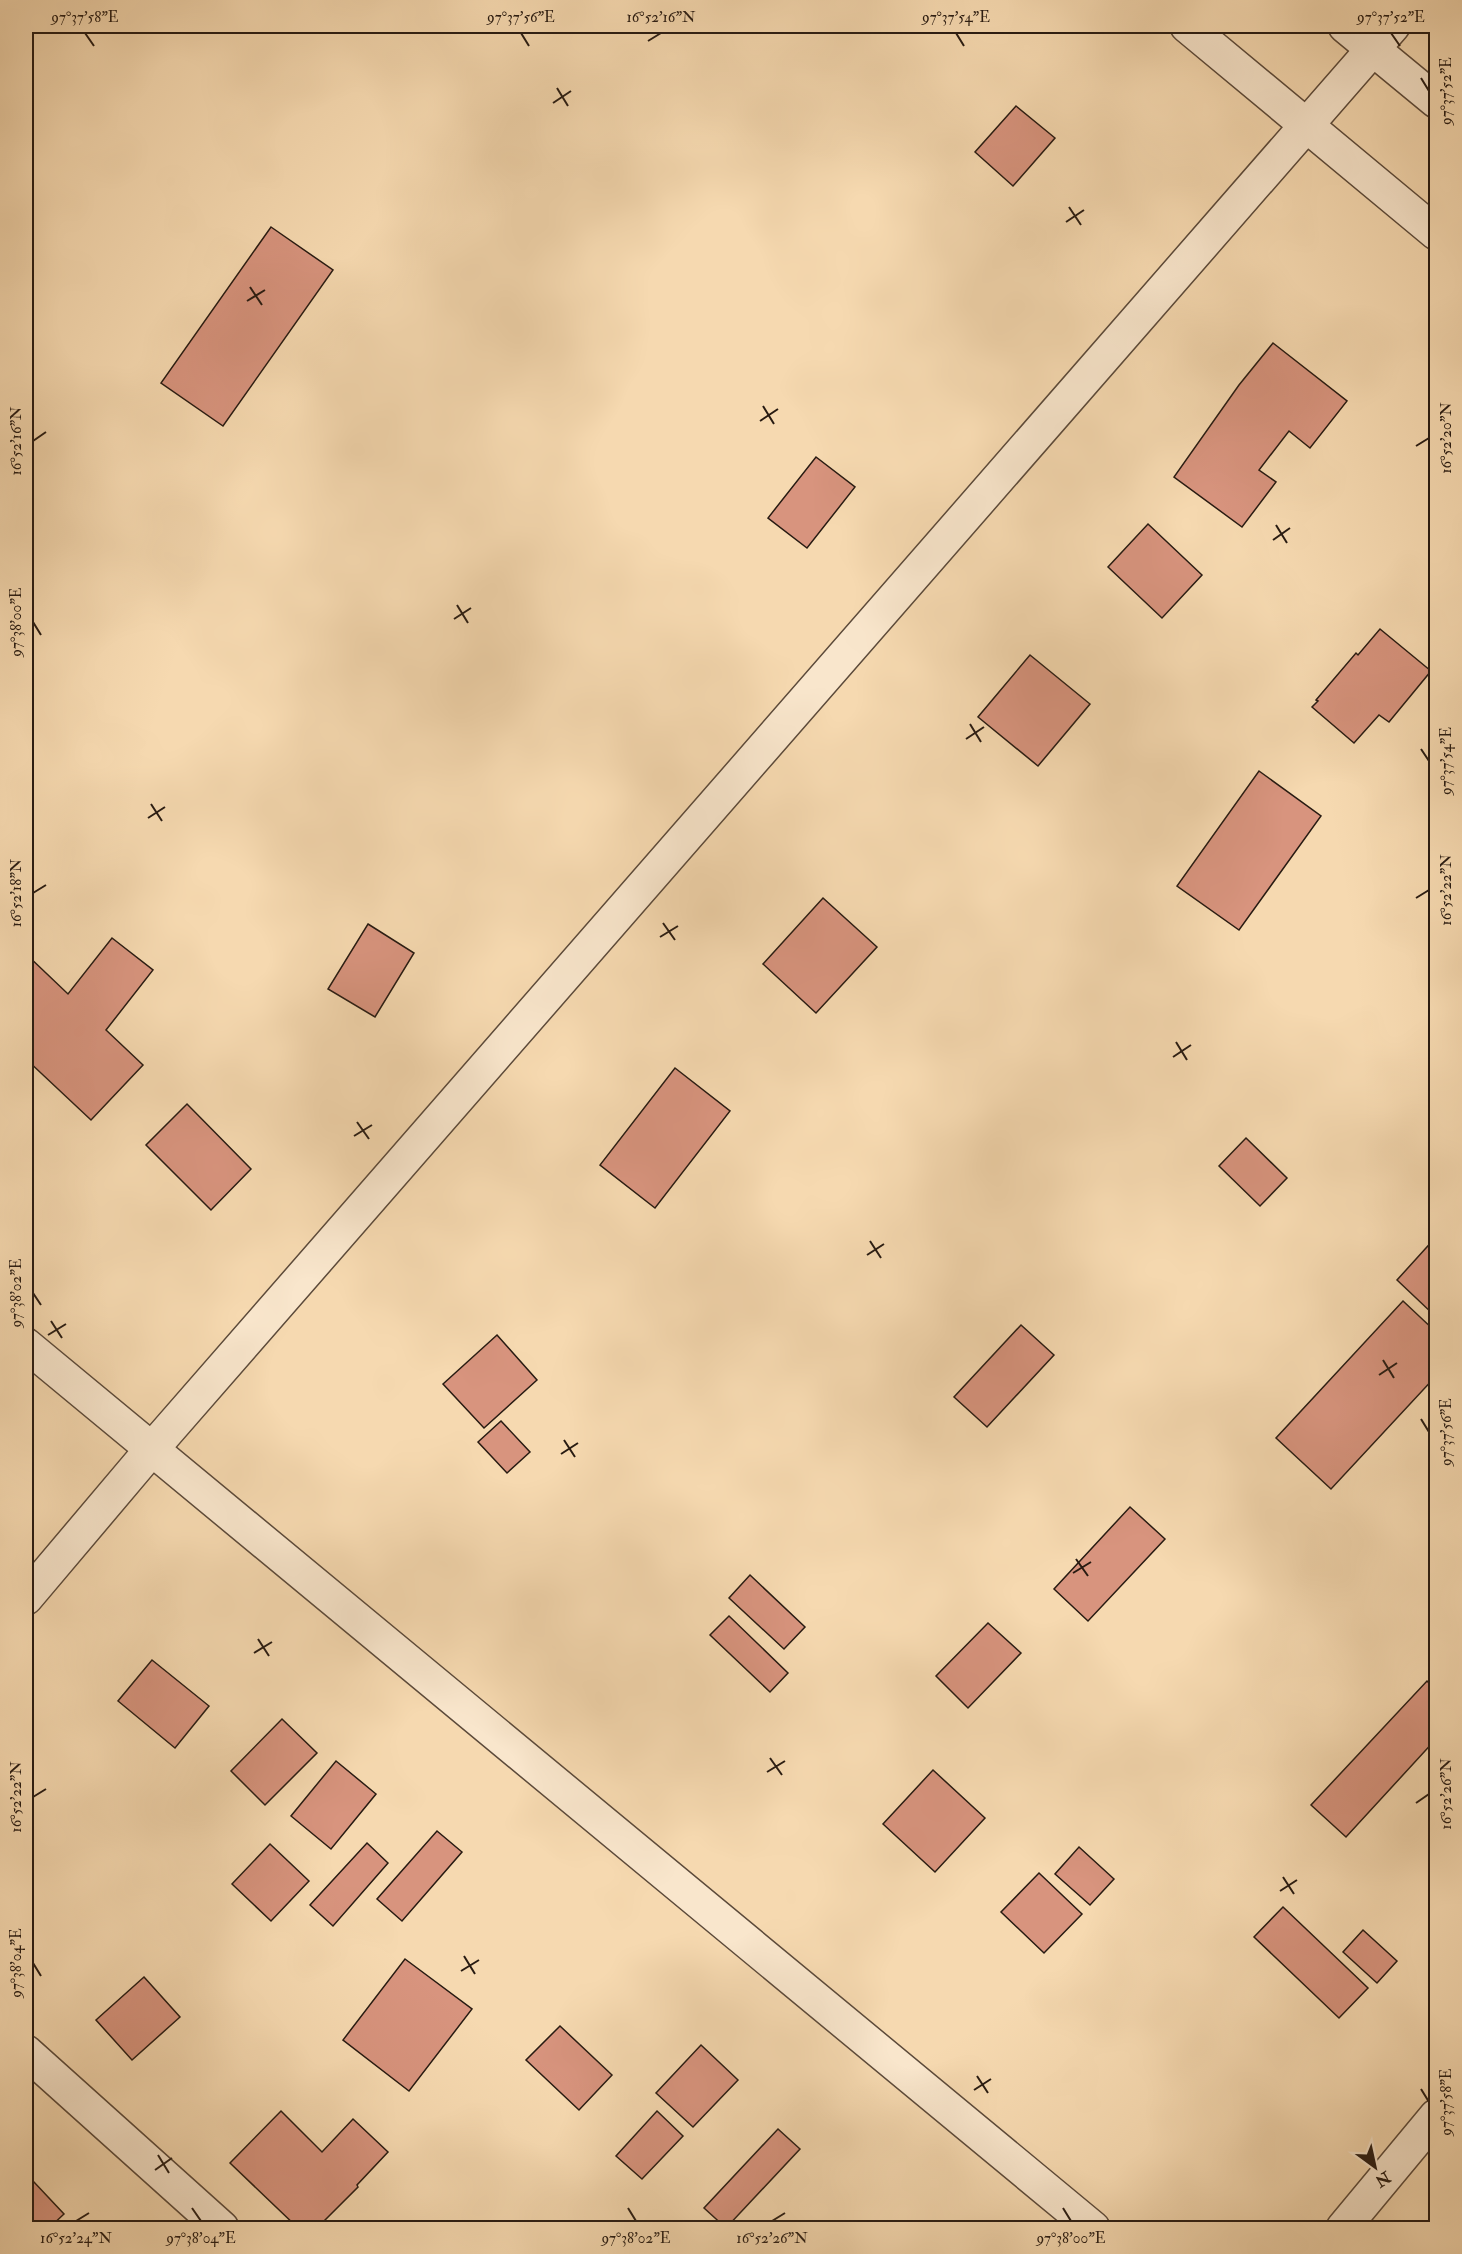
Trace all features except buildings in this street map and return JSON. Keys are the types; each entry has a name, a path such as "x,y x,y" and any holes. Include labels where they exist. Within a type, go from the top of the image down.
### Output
{"street":[{"path":"1187,26 1437,233"},
{"path":"1345,26 1383,37 1437,101"},
{"path":"26,1598 151,1450 1383,37"},
{"path":"26,1345 1093,2229"},
{"path":"26,2052 222,2229"},
{"path":"1343,2229 1437,2116"}]}
